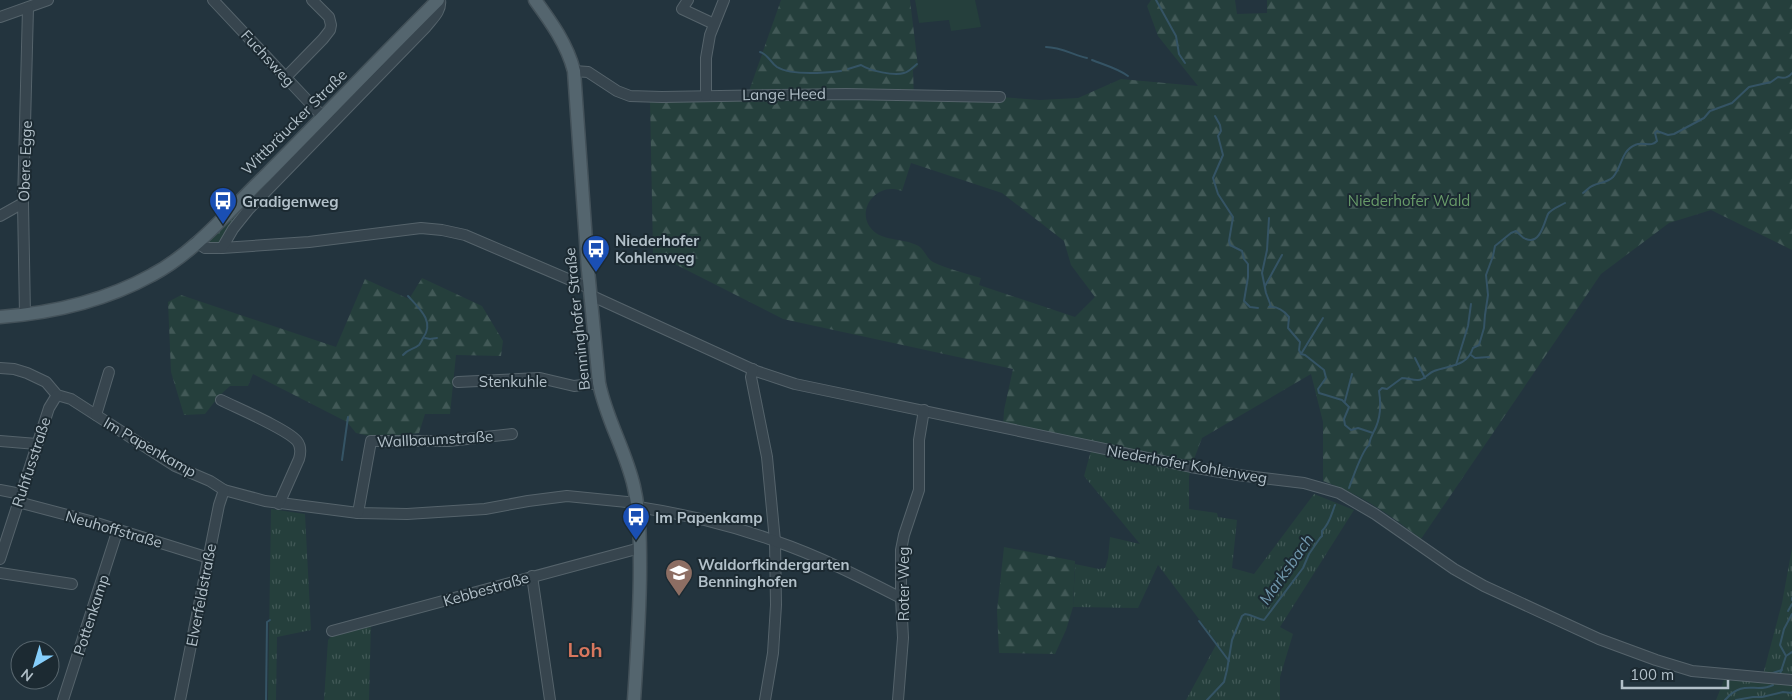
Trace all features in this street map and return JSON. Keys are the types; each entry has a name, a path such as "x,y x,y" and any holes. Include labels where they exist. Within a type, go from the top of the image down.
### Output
{"main road":[{"name":"Wittbräucker Straße","path":"0,317 25,315 92,301 117,293 154,274 196,242 439,0"},
{"name":"Benninghofer Straße","path":"535,0 564,43 571,58 574,71 590,292 599,383 603,401 630,469 638,505 640,548 638,647 634,700"}],"street":[{"path":"0,17 48,0"},
{"name":"Fuchsweg","path":"213,0 323,117"},
{"path":"286,77 330,30 329,17 312,0"},
{"name":"Wittbräucker Straße","path":"227,248 233,229 249,209 426,27 439,11 441,4 439,0"},
{"path":"688,0 682,9 714,24"},
{"path":"706,96 706,58 710,35 724,0"},
{"name":"Obere Egge","path":"25,315 23,203 28,8"},
{"name":"Lange Heed","path":"574,71 588,72 617,91 630,96 846,94 1000,97"},
{"path":"0,216 23,203"},
{"name":"Niederhofer Kohlenweg","path":"196,242 205,248 227,248 309,242 421,228 442,230 473,238 753,369 795,384 1207,471 1304,483 1328,488 1352,499 1430,553 1484,586 1599,639 1692,671 1792,680"},
{"name":"Im Papenkamp","path":"0,368 20,370 46,382 57,395 71,398 175,466 210,481 224,490 280,504 358,513 407,514 486,509 528,500 573,495 638,505 712,522 775,541 834,565 901,598"},
{"path":"753,369 751,377 766,457 775,541 776,605 773,654 765,700"},
{"path":"96,416 109,372"},
{"name":"Stenkuhle","path":"458,382 540,378 574,386 599,383"},
{"name":"Ruhfusstraße","path":"0,559 49,408 57,395"},
{"path":"221,400 286,432 298,443 299,459 280,504"},
{"name":"Roter Weg","path":"898,700 903,638 901,550 919,490 919,440 924,410"},
{"name":"Wallbaumstraße","path":"358,513 371,441 449,441 512,434"},
{"path":"0,441 37,444"},
{"name":"Neuhoffstraße","path":"0,490 209,558"},
{"name":"Elverfeldstraße","path":"180,700 219,505 224,490"},
{"name":"Pottenkamp","path":"63,700 118,529"},
{"name":"Kebbestraße","path":"332,631 640,548"},
{"path":"0,573 72,584"},
{"path":"532,576 550,700"}],"green space":[{"name":"Niederhofer Wald","path":"781,0 910,0 918,66 913,70 914,99 1000,97 1040,100 1078,98 1121,79 1198,86 1158,36 1147,6 1151,0 1235,0 1237,14 1267,13 1267,0 1792,0 1792,250 1711,210 1669,223 1601,274 1421,539 1375,506 1350,492 1323,481 1323,422 1311,374 1202,438 1191,467 1003,427 1004,410 1013,369 783,319 653,253 650,100 748,94","holes":["911,163 1002,193 1064,241 1071,265 1095,297 1075,317 979,285 981,278 933,262 915,244 881,236 869,226 866,218 866,209 875,195 892,189 902,191"]},
{"path":"915,0 975,0 981,27 951,31 949,20 919,23"},
{"path":"237,209 241,215 221,243 215,244 210,242 207,239"},
{"path":"422,278 482,306 503,341 501,356 456,355 450,414 425,414 419,433 378,438 356,433 347,422 253,374 248,386 230,386 219,396 205,414 184,415 171,372 168,302 181,295 336,347 365,279 409,299"},
{"path":"1092,447 1191,467 1189,477 1189,509 1217,513 1218,517 1237,520 1232,568 1254,574 1314,494 1354,510 1280,627 1293,634 1280,677 1280,700 1186,700 1217,643 1158,565 1138,608 1073,607 1075,564 1099,569 1105,568 1110,537 1140,544 1084,476"},
{"path":"271,509 305,514 311,630 277,637 276,700 268,700"},
{"path":"1004,547 1075,561 1073,607 1066,630 1055,654 999,653 997,611"},
{"path":"1792,548 1792,700 1716,700 1724,680 1761,682 1782,603"},
{"path":"371,622 369,700 324,700 328,640 334,633"}],"waterway":[{"name":"Marksbach","path":"1156,0 1176,36 1179,54 1185,63"},
{"name":"Lange Heed","path":"1046,47 1087,58"},
{"name":"Lange Heed","path":"760,52 765,54 777,67 791,72 841,71"},
{"name":"Lange Heed","path":"1092,60 1128,76"},
{"name":"Lange Heed","path":"848,69 861,65 882,72 900,74 908,72 917,64"},
{"path":"1583,193 1591,187 1613,177 1624,155 1630,148 1638,144 1655,143 1657,141 1655,133 1657,131 1668,135 1674,134 1704,118 1710,111 1732,103 1749,87 1771,82 1778,77 1786,78 1792,73"},
{"name":"Marksbach","path":"1215,116 1220,125 1221,131 1218,136 1223,155 1213,178 1218,194 1233,217 1230,245 1242,251 1244,259 1248,264 1244,301 1250,307 1258,308"},
{"path":"1349,488 1378,422 1380,409 1379,391 1382,388 1387,389 1402,378 1419,380 1434,371 1467,359 1473,348 1479,345 1484,328 1488,295 1486,275 1495,246 1516,231 1525,238 1535,239 1541,232 1549,212 1565,203"},
{"path":"1269,218 1267,250 1262,273 1271,306"},
{"path":"1265,286 1282,255"},
{"path":"403,355 419,345 427,327 427,321 424,316 408,296"},
{"path":"1456,365 1468,326 1471,304"},
{"name":"Marksbach","path":"1269,307 1280,309 1289,317 1288,328 1300,342 1299,350 1301,354 1324,370 1326,378 1318,389 1319,393 1342,400 1349,407 1344,419 1345,425 1351,430 1358,428 1373,433"},
{"path":"1301,354 1323,318"},
{"path":"425,338 437,338"},
{"path":"1471,355 1475,358 1489,357"},
{"path":"1415,358 1425,378"},
{"path":"1345,401 1352,374"},
{"path":"342,460 348,417"},
{"name":"Marksbach","path":"1207,700 1224,682 1232,640 1242,616 1245,614 1264,620 1303,568 1309,554 1322,536 1322,531 1329,522 1335,505"},
{"path":"1788,611 1792,604"},
{"path":"1780,674 1786,656 1780,645 1784,629 1792,614"},
{"path":"266,700 267,622 270,620"},
{"path":"1199,621 1229,661"},
{"path":"1786,656 1792,652"},
{"path":"1770,674 1782,670"},
{"path":"1725,700 1732,693 1744,688 1761,688 1773,685"},
{"path":"1736,700 1783,692 1792,693"}],"place":[{"name":"Gradigenweg","path":"223,225"},
{"name":"Niederhofer Kohlenweg","path":"596,273"},
{"name":"Im Papenkamp","path":"636,541"},
{"name":"Waldorfkindergarten Benninghofen","path":"679,597"}],"district":[{"name":"Loh","path":"585,649"}]}
